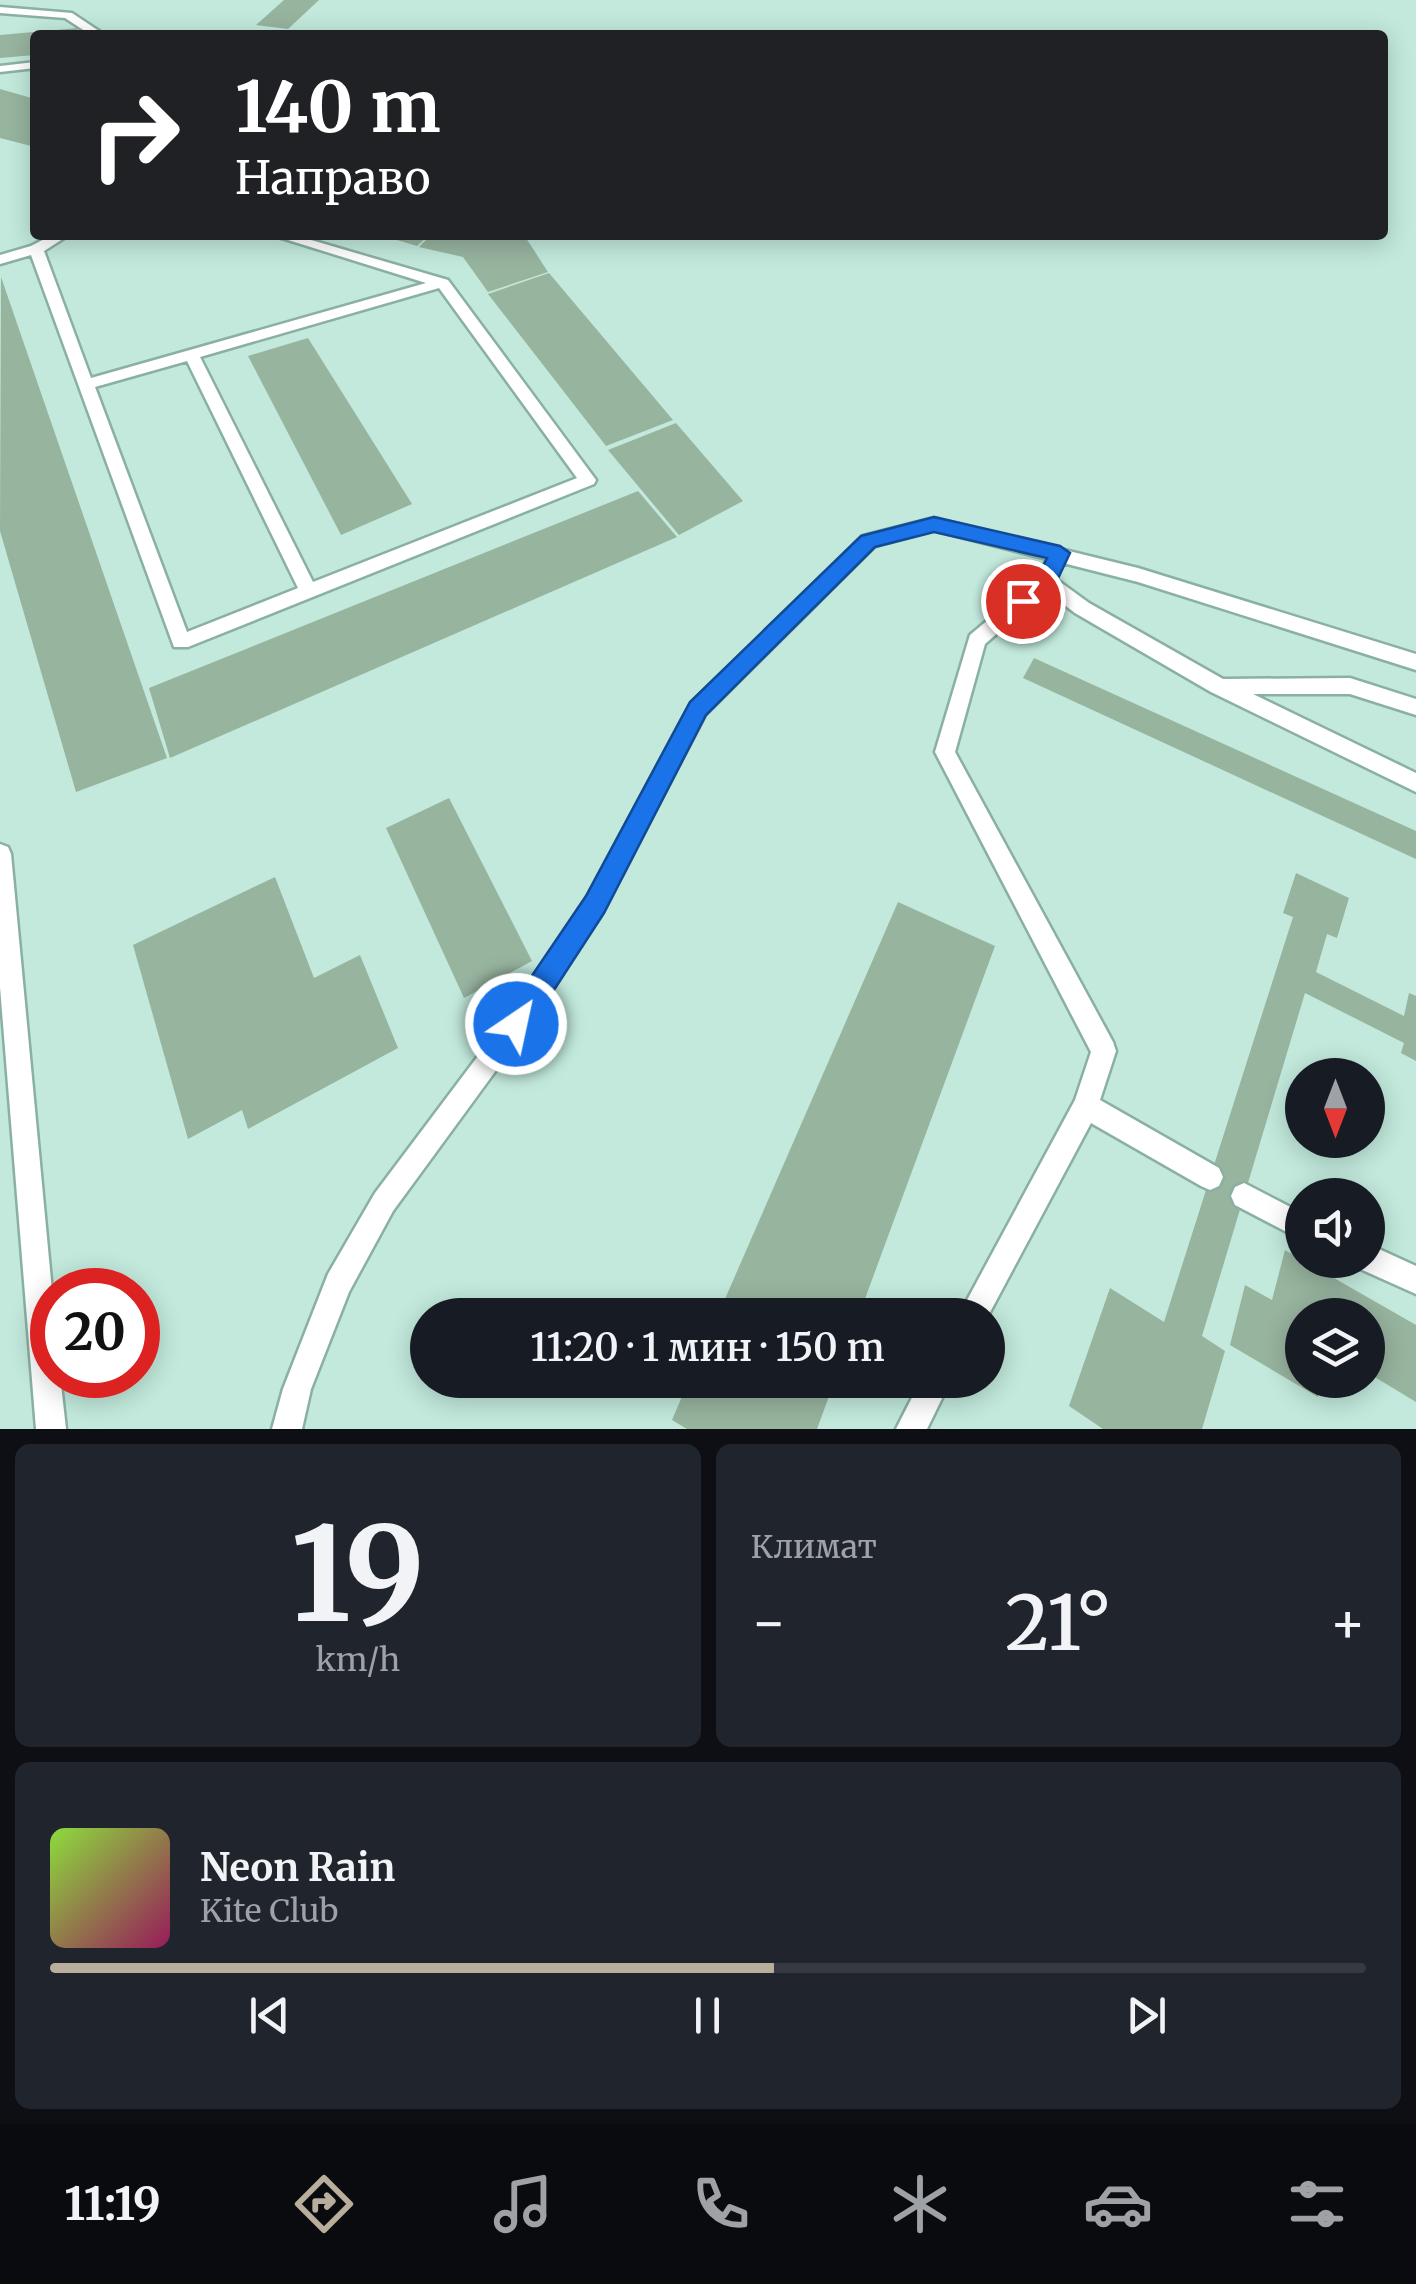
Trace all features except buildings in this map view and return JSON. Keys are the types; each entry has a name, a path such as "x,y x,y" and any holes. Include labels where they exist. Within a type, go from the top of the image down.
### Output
{"lane":[{"path":"46,10 62,0"},
{"path":"0,10 46,10 68,15 91,30"},
{"path":"0,69 30,66"},
{"path":"0,260 36,250 53,240"},
{"path":"36,250 182,642 588,480 443,283 296,240"},
{"path":"84,385 443,283"},
{"path":"191,354 309,591"},
{"path":"287,1429 297,1389 338,1284 384,1202 516,1024 595,904 698,708 868,541 934,524 1060,553 1416,662"},
{"path":"981,1298 1086,1106 1104,1051 945,752 977,640 1046,581 1060,553"},
{"path":"1046,581 1082,608 1218,686 1416,783"},
{"path":"1218,686 1350,686 1416,707"},
{"path":"0,858 51,1429"},
{"path":"1086,1106 1210,1178"},
{"path":"1244,1196 1285,1219"},
{"path":"1385,1266 1416,1280"},
{"path":"911,1429 928,1398"}],"route":[{"path":"516,1024 595,904 698,708 868,541 934,524 1060,553 1046,581 1023,601"}]}
